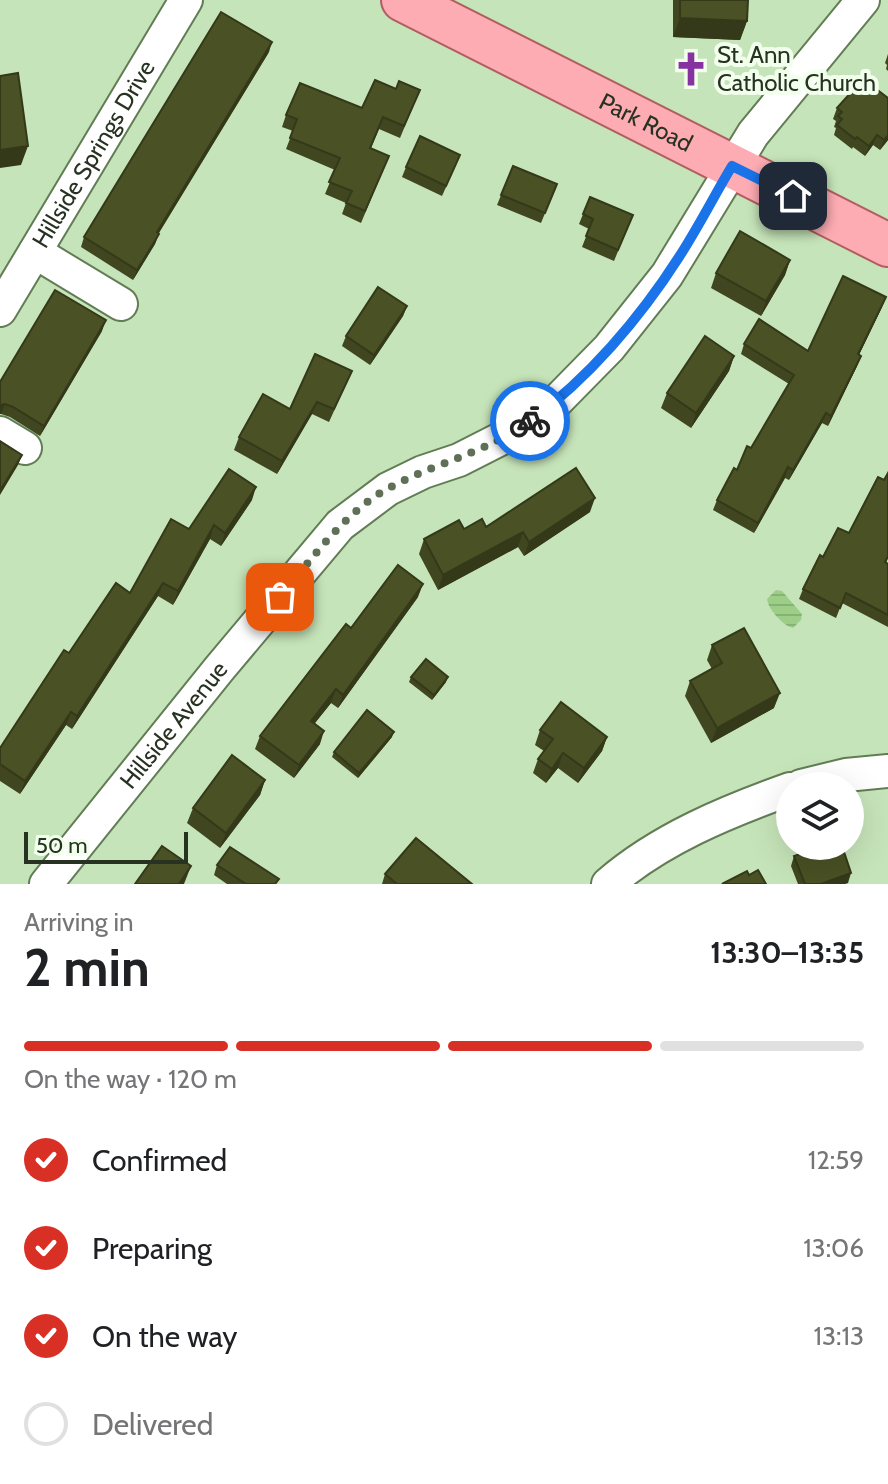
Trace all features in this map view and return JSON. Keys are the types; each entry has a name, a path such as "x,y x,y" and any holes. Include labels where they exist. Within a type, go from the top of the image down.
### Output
{"main road":[{"name":"Park Road","path":"403,0 888,245"}],"street":[{"name":"Hillside Springs Drive","path":"0,310 186,0"},
{"name":"Hillside Avenue","path":"46,884 340,525 388,489 423,472 459,460 516,431 552,406 598,359 667,275 753,134 863,0"},
{"path":"35,252 121,304"},
{"path":"864,775 886,776"},
{"path":"608,884 678,837 776,794"}],"shaded area":[{"path":"776,590 782,591 802,614 801,620 793,628 781,621 768,603 767,599"}],"building":[{"path":"680,0 748,0 747,21 680,18"},
{"path":"221,12 272,42 137,270 84,237"},
{"path":"18,73 28,146 0,150 0,76"},
{"path":"863,79 888,98 888,135 884,140 877,135 869,146 837,125 842,119 838,116 842,112 837,108"},
{"path":"375,80 396,89 399,81 420,90 404,126 383,117 370,148 389,156 365,211 346,203 352,191 329,182 340,158 290,138 297,119 286,115 300,83 362,108"},
{"path":"420,136 460,155 446,186 406,167"},
{"path":"513,166 557,184 545,213 501,195"},
{"path":"590,197 633,215 618,250 586,236 593,219 583,214"},
{"path":"740,231 790,260 766,301 716,273"},
{"path":"843,276 886,297 831,416 826,413 793,470 788,467 758,523 717,500 734,468 737,470 747,446 751,448 794,375 744,344 759,319 808,351"},
{"path":"378,287 407,306 374,355 346,336"},
{"path":"55,290 106,320 44,426 13,407 0,405 0,382"},
{"path":"705,336 734,356 696,413 667,393"},
{"path":"315,354 352,371 334,409 317,402 282,461 239,437 263,394 290,409"},
{"path":"0,441 22,455 0,491"},
{"path":"576,468 595,498 529,542 523,532 443,575 424,539 459,520 464,529 482,519 486,527"},
{"path":"229,469 256,487 225,533 214,525 178,591 163,583 77,716 71,712 25,781 0,764 0,748 64,650 69,653 116,583 130,593 171,519 189,529"},
{"path":"888,473 888,556 885,562 888,564 888,615 846,593 840,608 803,589 838,528 849,533 878,477 884,480"},
{"path":"398,565 423,584 343,695 336,689 311,721 324,731 299,765 260,736 346,624 351,628"},
{"path":"744,628 780,693 717,728 690,681 722,663 712,645"},
{"path":"426,659 448,677 434,695 411,677"},
{"path":"561,702 607,737 584,768 563,753 552,769 538,759 553,739 540,730"},
{"path":"367,710 394,732 359,773 334,752"},
{"path":"232,755 265,780 226,833 193,808"},
{"path":"416,838 472,884 397,884 385,874"},
{"path":"162,846 191,866 179,884 135,884"},
{"path":"230,847 279,879 275,884 246,884 217,865"},
{"path":"796,860 847,860 851,873 821,884 805,884"},
{"path":"758,870 766,884 722,884 747,871 749,875"}],"way so far":[{"path":"280,597 340,525 371,500 423,472 498,442 530,421"}],"place":[{"name":"St. Ann Catholic Church","path":"691,69"}],"route":[{"path":"530,421 568,391 627,327 679,257 732,166 793,196"}]}
